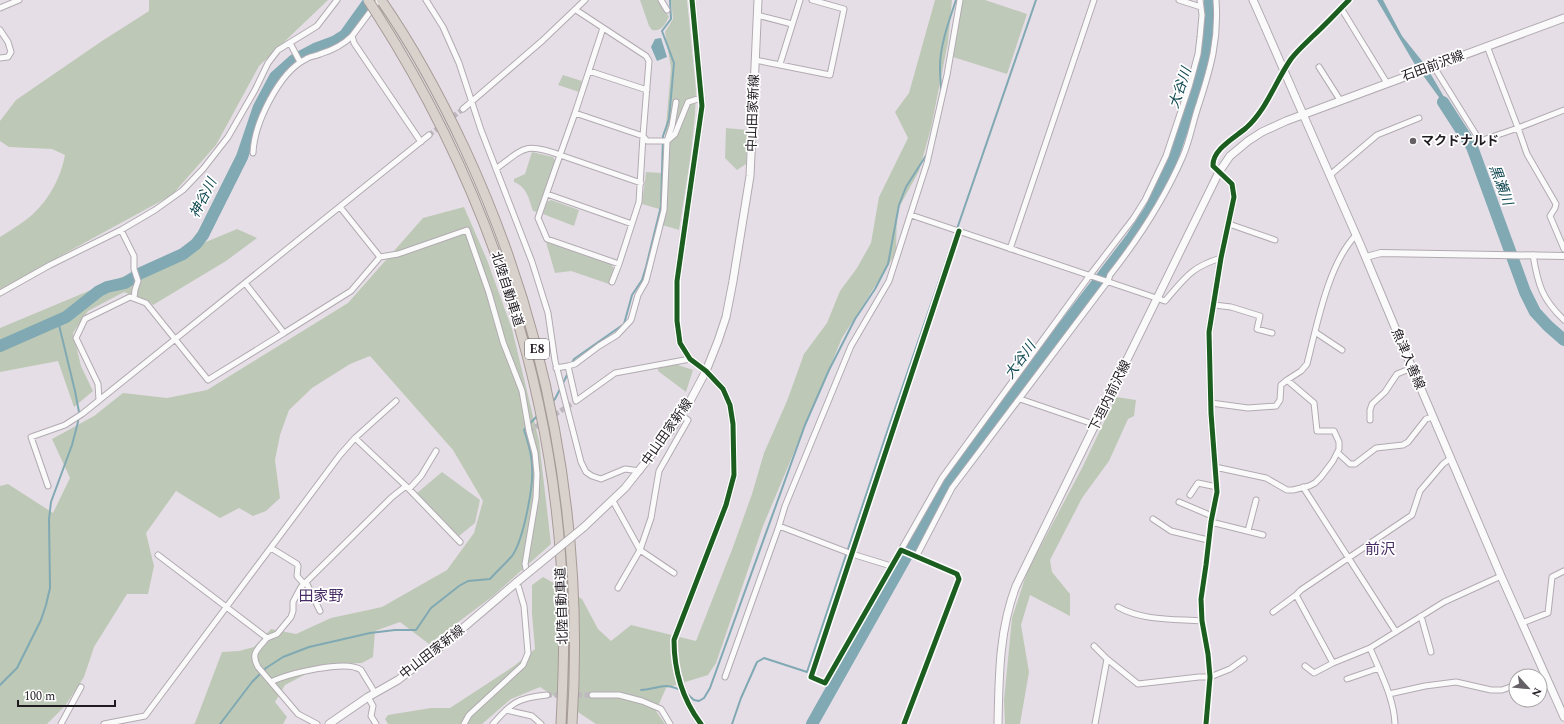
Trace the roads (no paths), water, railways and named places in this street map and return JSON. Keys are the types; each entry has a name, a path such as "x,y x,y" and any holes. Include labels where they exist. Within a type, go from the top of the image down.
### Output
{"highway":[{"name":"北陸自動車道","path":"368,0 423,90 445,132 467,181 502,271 530,368 549,460 560,555 564,644 561,724"},
{"name":"北陸自動車道","path":"382,2 432,83 475,171 496,220 513,267 542,366 560,459 572,550 575,645 572,724"}],"main road":[{"name":"中山田家新線","path":"329,724 372,695 398,680 584,527 613,501 640,471 680,415 706,371 726,317 739,252 750,176 758,0"},
{"name":"魚津入善線","path":"1253,0 1302,115 1366,258 1522,623 1540,668"},
{"name":"石田前沢線","path":"1302,115 1564,18"},
{"name":"下垣内前沢線","path":"998,724 1001,654 1009,604 1023,571 1096,425 1209,190 1230,156 1248,141 1262,132 1302,115"},
{"name":"魚津入善線","path":"1548,685 1562,707 1564,717"}],"street":[{"path":"0,8 19,0"},
{"path":"0,293 50,265 121,230 155,210 183,190 203,169 228,137 255,90 268,63 278,50 318,26 337,0"},
{"path":"426,0 443,27 457,58 496,169 532,262 548,313 556,368 581,462 586,472 601,479 625,469 640,471"},
{"path":"463,110 576,10 585,0"},
{"path":"661,0 667,10"},
{"path":"692,0 702,106 697,148 676,281 677,321 680,343 690,359 706,371 723,389 730,405 733,424 734,475 726,505 674,640 674,658 685,698 701,724"},
{"path":"780,64 800,0"},
{"path":"755,60 830,75 844,9 812,0"},
{"path":"725,677 785,506 852,346 889,281 927,163 947,75 960,0"},
{"path":"1010,249 1094,0"},
{"path":"1179,0 1201,7"},
{"path":"959,231 811,677 825,683 942,478 1092,276 1137,213 1155,182 1166,156 1198,54 1201,26 1200,0"},
{"path":"916,557 952,488 1020,399 1145,228 1159,205 1184,155 1212,59 1218,14 1216,0"},
{"path":"1206,724 1210,677 1208,654 1202,621 1201,599 1211,519 1217,492 1211,403 1209,332 1221,258 1234,198 1232,184 1213,166 1213,161 1217,153 1246,128 1260,113 1266,104 1274,85 1292,58 1349,0"},
{"path":"253,153 253,142 275,88 282,78 306,58 336,48 345,43 382,2"},
{"path":"1341,8 1387,83"},
{"path":"576,10 646,56 649,61 643,136 640,202 612,282"},
{"path":"757,16 792,24"},
{"path":"604,28 538,218 547,239 619,264"},
{"path":"0,30 8,42 11,52 8,57 0,58"},
{"path":"352,36 354,43 421,142"},
{"path":"290,43 300,62"},
{"path":"1487,46 1527,154 1556,204 1550,216 1564,249"},
{"path":"1320,67 1340,100"},
{"path":"1434,67 1480,141 1564,110"},
{"path":"589,71 647,90"},
{"path":"575,113 643,136 647,141 668,141 675,134 688,102 701,98"},
{"path":"556,368 575,364 617,335 631,320 638,295 646,281 664,210 668,141 676,102"},
{"path":"1330,175 1377,135 1419,118"},
{"path":"48,486 32,437 65,425 82,414 429,135"},
{"path":"496,169 521,150 541,148 641,184"},
{"path":"547,194 632,224"},
{"path":"340,207 380,257"},
{"path":"911,215 1165,301 1188,273 1204,263 1221,258"},
{"path":"1228,224 1275,240"},
{"path":"121,230 134,256 134,269 138,280 134,298"},
{"path":"99,400 98,384 76,338 85,319 130,297 146,303 208,380 352,291 380,257 398,254 467,230 522,391 529,431 535,453 537,474 536,498 525,564 527,574"},
{"path":"1211,403 1248,408 1276,406 1280,400 1281,385 1301,371 1307,364 1333,270 1350,241 1356,235"},
{"path":"1366,258 1381,253 1564,256"},
{"path":"1533,255 1537,282 1544,296 1564,320"},
{"path":"245,283 284,333"},
{"path":"1214,305 1231,307 1260,316 1257,329 1272,332"},
{"path":"1315,332 1342,350"},
{"path":"568,366 576,401 615,374 690,359"},
{"path":"1370,420 1370,410 1372,404 1386,392 1397,374 1412,368"},
{"path":"1215,467 1266,478 1287,490 1293,490 1315,483 1333,462 1340,449 1339,442 1334,431 1317,431 1314,403 1287,380"},
{"path":"1020,399 1096,425"},
{"path":"104,724 145,716 228,608 340,455 355,438 396,400"},
{"path":"618,588 640,550 651,518 659,471 688,420 680,415"},
{"path":"1338,453 1350,464 1355,464 1376,448 1403,445 1408,442 1426,419 1433,416"},
{"path":"355,438 460,542"},
{"path":"317,724 298,714 254,660 255,652 267,638 277,634 291,617 293,602 305,583 392,497 407,488 421,476 436,451"},
{"path":"1273,612 1301,590 1412,515 1420,491 1443,464 1451,458"},
{"path":"1190,495 1198,483 1217,487"},
{"path":"1303,487 1396,632"},
{"path":"1248,531 1256,500"},
{"path":"613,501 640,550 674,573"},
{"path":"1179,502 1211,519 1263,535"},
{"path":"1153,519 1171,531 1208,540"},
{"path":"779,526 852,554 891,566"},
{"path":"271,548 297,564 296,576 305,583 320,611"},
{"path":"901,550 957,574 959,579 904,724"},
{"path":"158,555 267,638"},
{"path":"1522,623 1548,613 1552,577 1564,572"},
{"path":"1305,666 1314,673 1333,662 1370,648 1444,602 1501,576"},
{"path":"464,724 469,715 523,665 528,653 524,606 517,582"},
{"path":"1296,595 1333,662"},
{"path":"1118,607 1142,616 1202,621"},
{"path":"1421,616 1431,652"},
{"path":"1094,646 1107,659 1138,684 1210,677 1230,670 1244,659"},
{"path":"1370,648 1389,694 1395,713 1395,724"},
{"path":"1095,724 1107,659"},
{"path":"271,682 307,669 351,666 358,667 361,670 372,695 373,706 371,716 376,724"},
{"path":"1347,679 1379,668"},
{"path":"1389,694 1425,686 1456,682 1491,690 1502,690 1508,687"},
{"path":"61,724 81,687"},
{"path":"493,724 516,702 528,697 547,695"},
{"path":"592,695 619,695 642,701 661,709 670,724"},
{"path":"506,710 532,716 541,724"}],"water":[{"path":"1377,0 1383,0 1402,36 1426,66 1465,133 1414,63"},
{"path":"661,38 667,57 657,61 651,47 655,39"}],"waterway":[{"name":"神谷川","path":"0,346 66,317 99,291 107,287 125,283 141,273 183,254 196,244 203,235 242,157 259,107 275,77 294,60 315,49 334,42 345,35 370,0"},
{"path":"572,363 574,359 624,324 632,295 642,280 646,267 661,206 663,136 669,119 674,63 662,31 671,19 670,0"},
{"path":"941,92 940,59 945,33 956,0"},
{"path":"732,724 741,698 757,662 764,658 807,672 890,423 1036,0"},
{"name":"大谷川","path":"812,724 933,509 958,469 1131,239 1150,210 1167,174 1204,64 1210,26 1210,0"},
{"name":"黒瀬川","path":"1443,102 1472,147 1525,292 1535,312 1564,340"},
{"path":"935,138 939,119"},
{"path":"686,693 694,700 699,701 704,698 710,688 805,425 829,370 855,319 875,289 888,264 899,205 906,187 927,154"},
{"path":"0,685 17,668 41,620 46,605 50,588 49,519 51,502 72,445 78,422 79,412 75,391 58,321"},
{"path":"552,402 568,373"},
{"path":"220,724 252,682 266,668 283,657 309,647 370,633 395,630 416,630 431,608 459,586 468,581 490,579 512,556 524,526 532,475 531,452 524,430 537,416"},
{"path":"641,690 661,686 670,686 682,691"}],"tunnel":[{"path":"429,135 463,109"},
{"path":"529,431 576,401"},
{"path":"547,695 592,695"}],"place":[{"name":"マクドナルド","path":"1413,141"}],"district":[{"name":"前沢","path":"1380,549"},
{"name":"田家野","path":"321,596"}]}
